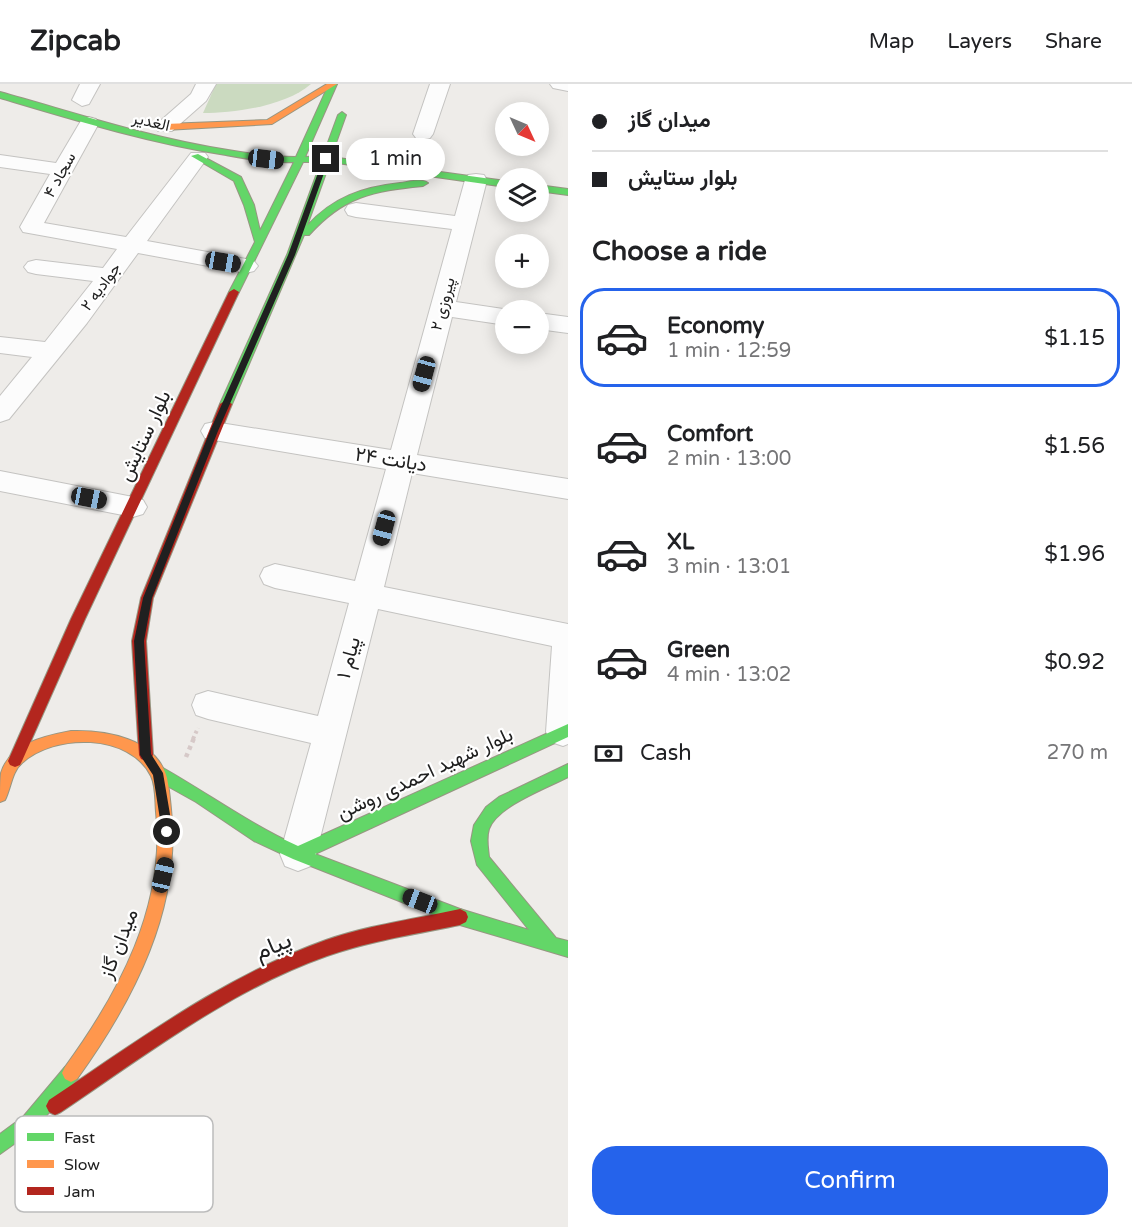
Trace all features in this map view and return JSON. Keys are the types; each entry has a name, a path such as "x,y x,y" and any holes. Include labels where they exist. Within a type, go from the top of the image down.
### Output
{"main road":[{"path":"0,95 18,84"},
{"path":"160,125 269,122 313,98 333,84"},
{"name":"بلوار ستایش","path":"15,761 78,619 210,355 246,266 298,163 333,84"},
{"name":"الغدیر","path":"0,95 85,101 149,140 298,163 326,159"},
{"path":"292,255 346,106"},
{"name":"الغدیر","path":"160,125 240,139"},
{"path":"149,140 198,158 238,179 249,205 258,240"},
{"path":"282,145 305,148 326,159 495,183"},
{"path":"146,755 139,641 147,598 240,360 292,255 318,215 333,202 351,194 468,179"},
{"path":"549,189 568,192"},
{"name":"بلوار شهید احمدی روشن","path":"298,854 566,731"},
{"name":"میدان گاز","path":"15,761 50,742 89,736 110,738 132,746 146,755 158,773 167,832 166,861 152,919 139,954 96,1036 60,1087 35,1116"},
{"path":"0,795 15,761"},
{"path":"550,944 482,860 477,845 486,817 496,805 568,770"},
{"path":"158,773 259,836 298,854 460,917"},
{"name":"پیام","path":"40,1116 228,992 271,970 328,948 460,917 568,949"},
{"name":"میدان گاز","path":"0,1145 15,1134"}],"street":[{"path":"160,125 199,97 206,84"},
{"path":"423,134 440,84"},
{"path":"560,84 568,85"},
{"name":"سجاد ۴","path":"85,101 64,170 31,227 132,246"},
{"name":"جوادیه ۲","path":"0,413 51,351 198,158"},
{"path":"0,161 64,170"},
{"name":"پیروزی ۲","path":"401,462 464,224 468,179"},
{"path":"356,210 464,224"},
{"path":"132,246 246,266"},
{"path":"36,267 109,276"},
{"path":"442,308 495,315"},
{"path":"549,322 568,325"},
{"path":"0,345 51,351"},
{"name":"دیانت ۲۴","path":"214,431 568,489"},
{"name":"پیام ۱","path":"298,854 401,462"},
{"path":"0,481 133,507"},
{"path":"275,576 568,638 566,731"},
{"path":"208,705 329,733"}],"path":[{"path":"176,784 208,705"}],"green space":[{"path":"216,84 311,84 288,98 260,107 230,112 203,113"}],"traffic: fast":[{"path":"234,292 288,186 333,84"},
{"path":"0,95 112,128 197,148 276,160 326,159 495,182"},
{"path":"226,404 292,255 342,115"},
{"path":"195,156 238,179 249,205 258,240"},
{"path":"306,233 331,208 358,194 388,187 423,183"},
{"path":"549,189 568,192"},
{"path":"298,854 568,730"},
{"path":"551,944 482,860 479,841 482,825 491,812 504,802 568,770"},
{"path":"158,773 201,797 259,836 298,854 460,917 568,949"},
{"path":"35,1116 71,1073"},
{"path":"0,1145 15,1134"}],"traffic: slow":[{"path":"165,127 269,122 333,84"},
{"path":"0,795 9,770 17,758 32,748 71,737 113,740 132,747 147,759 159,776 166,832 164,869 157,906 130,978 112,1012 71,1073"}],"traffic: jam":[{"path":"15,761 78,619 234,292"},
{"path":"146,755 139,641 147,598 226,404"},
{"path":"55,1106 186,1018 254,979 290,962 359,938 460,917"}],"route":[{"path":"167,832 165,805 158,773 146,755 139,641 147,598 214,431 292,255 326,159"}]}
